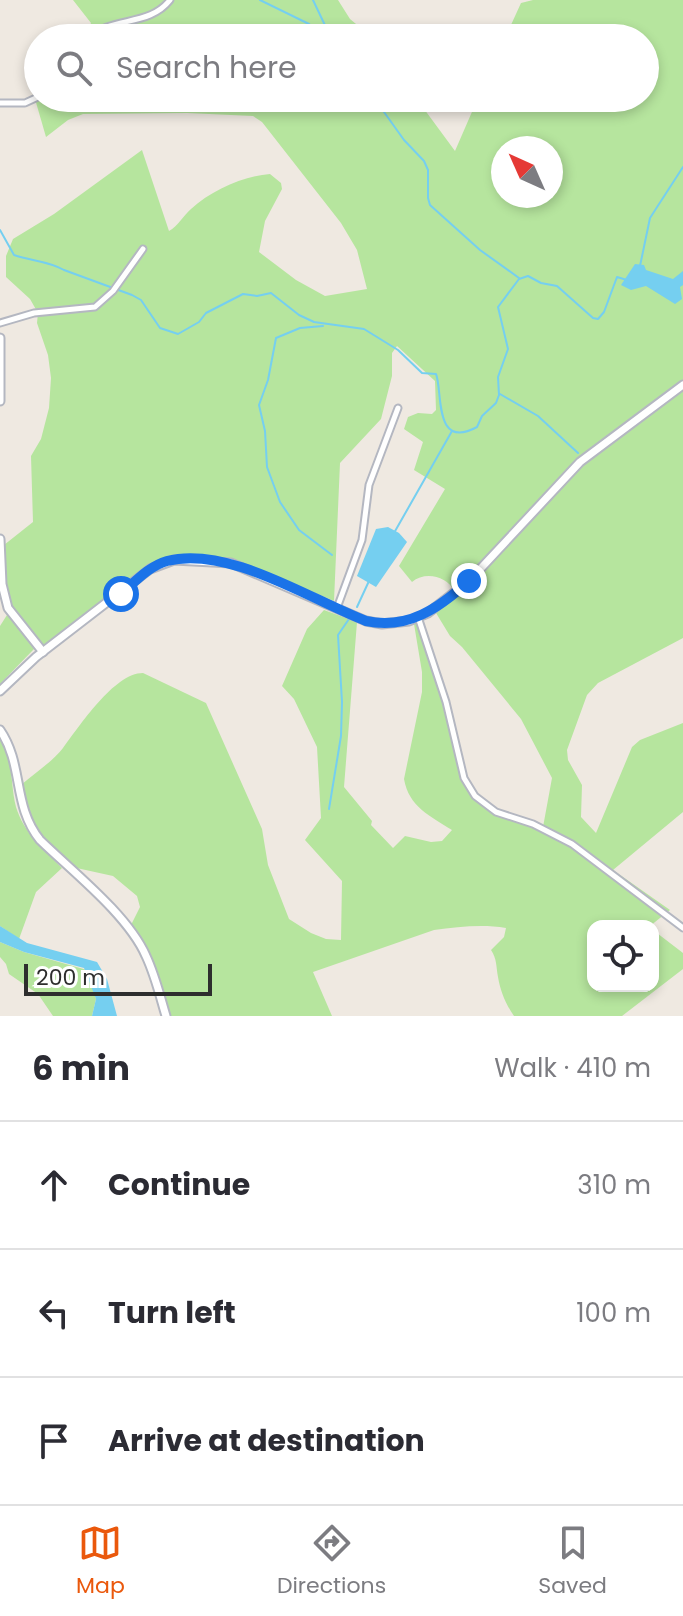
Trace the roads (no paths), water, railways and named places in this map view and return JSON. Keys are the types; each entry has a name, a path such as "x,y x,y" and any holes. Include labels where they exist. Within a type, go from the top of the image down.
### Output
{"main road":[{"path":"0,338 0,401"},
{"path":"0,691 43,652 144,574 167,561 235,565 351,615 382,624 428,613 469,581 580,462 683,385"},
{"path":"0,539 2,584 8,608 43,652"},
{"path":"0,730 12,753 20,800 31,828 136,939 147,958 166,1016"}],"street":[{"path":"115,24 156,14 170,0"},
{"path":"0,103 24,103"},
{"path":"0,323 34,313 91,309 99,305 143,249"},
{"path":"337,609 362,540 369,485 398,408"},
{"path":"418,617 446,702 464,778 472,793 490,809 533,824 572,844 683,928"}],"water":[{"path":"635,264 673,279 683,271 683,285 680,287 682,299 675,304 646,286 631,290 621,285"},
{"path":"388,527 407,542 376,587 357,576 376,529"},
{"path":"0,926 27,943 97,962 107,979 117,1016 92,1016 96,999 84,968 24,952 0,942"}],"waterway":[{"path":"260,0 309,24"},
{"path":"313,0 324,24"},
{"path":"384,112 424,161 428,170 430,205 480,250 519,278"},
{"path":"640,266 650,218 683,167"},
{"path":"0,230 14,255 52,265 132,295 141,300 160,328 178,334 199,322 206,313 243,294 257,296 271,293 299,315 314,322 364,329 398,350 422,373 436,374 440,405 447,425 453,431 463,432 477,427 499,395 498,377 508,349 498,307 519,279 528,276 557,286 598,319 604,312 617,277 627,280"},
{"path":"323,326 300,328 276,338 268,380 259,405 265,431 267,467 280,502 299,530 332,555"},
{"path":"500,394 538,416 578,453"},
{"path":"394,533 452,431"},
{"path":"357,607 369,581"},
{"path":"329,809 341,736 338,635 351,616"}]}
